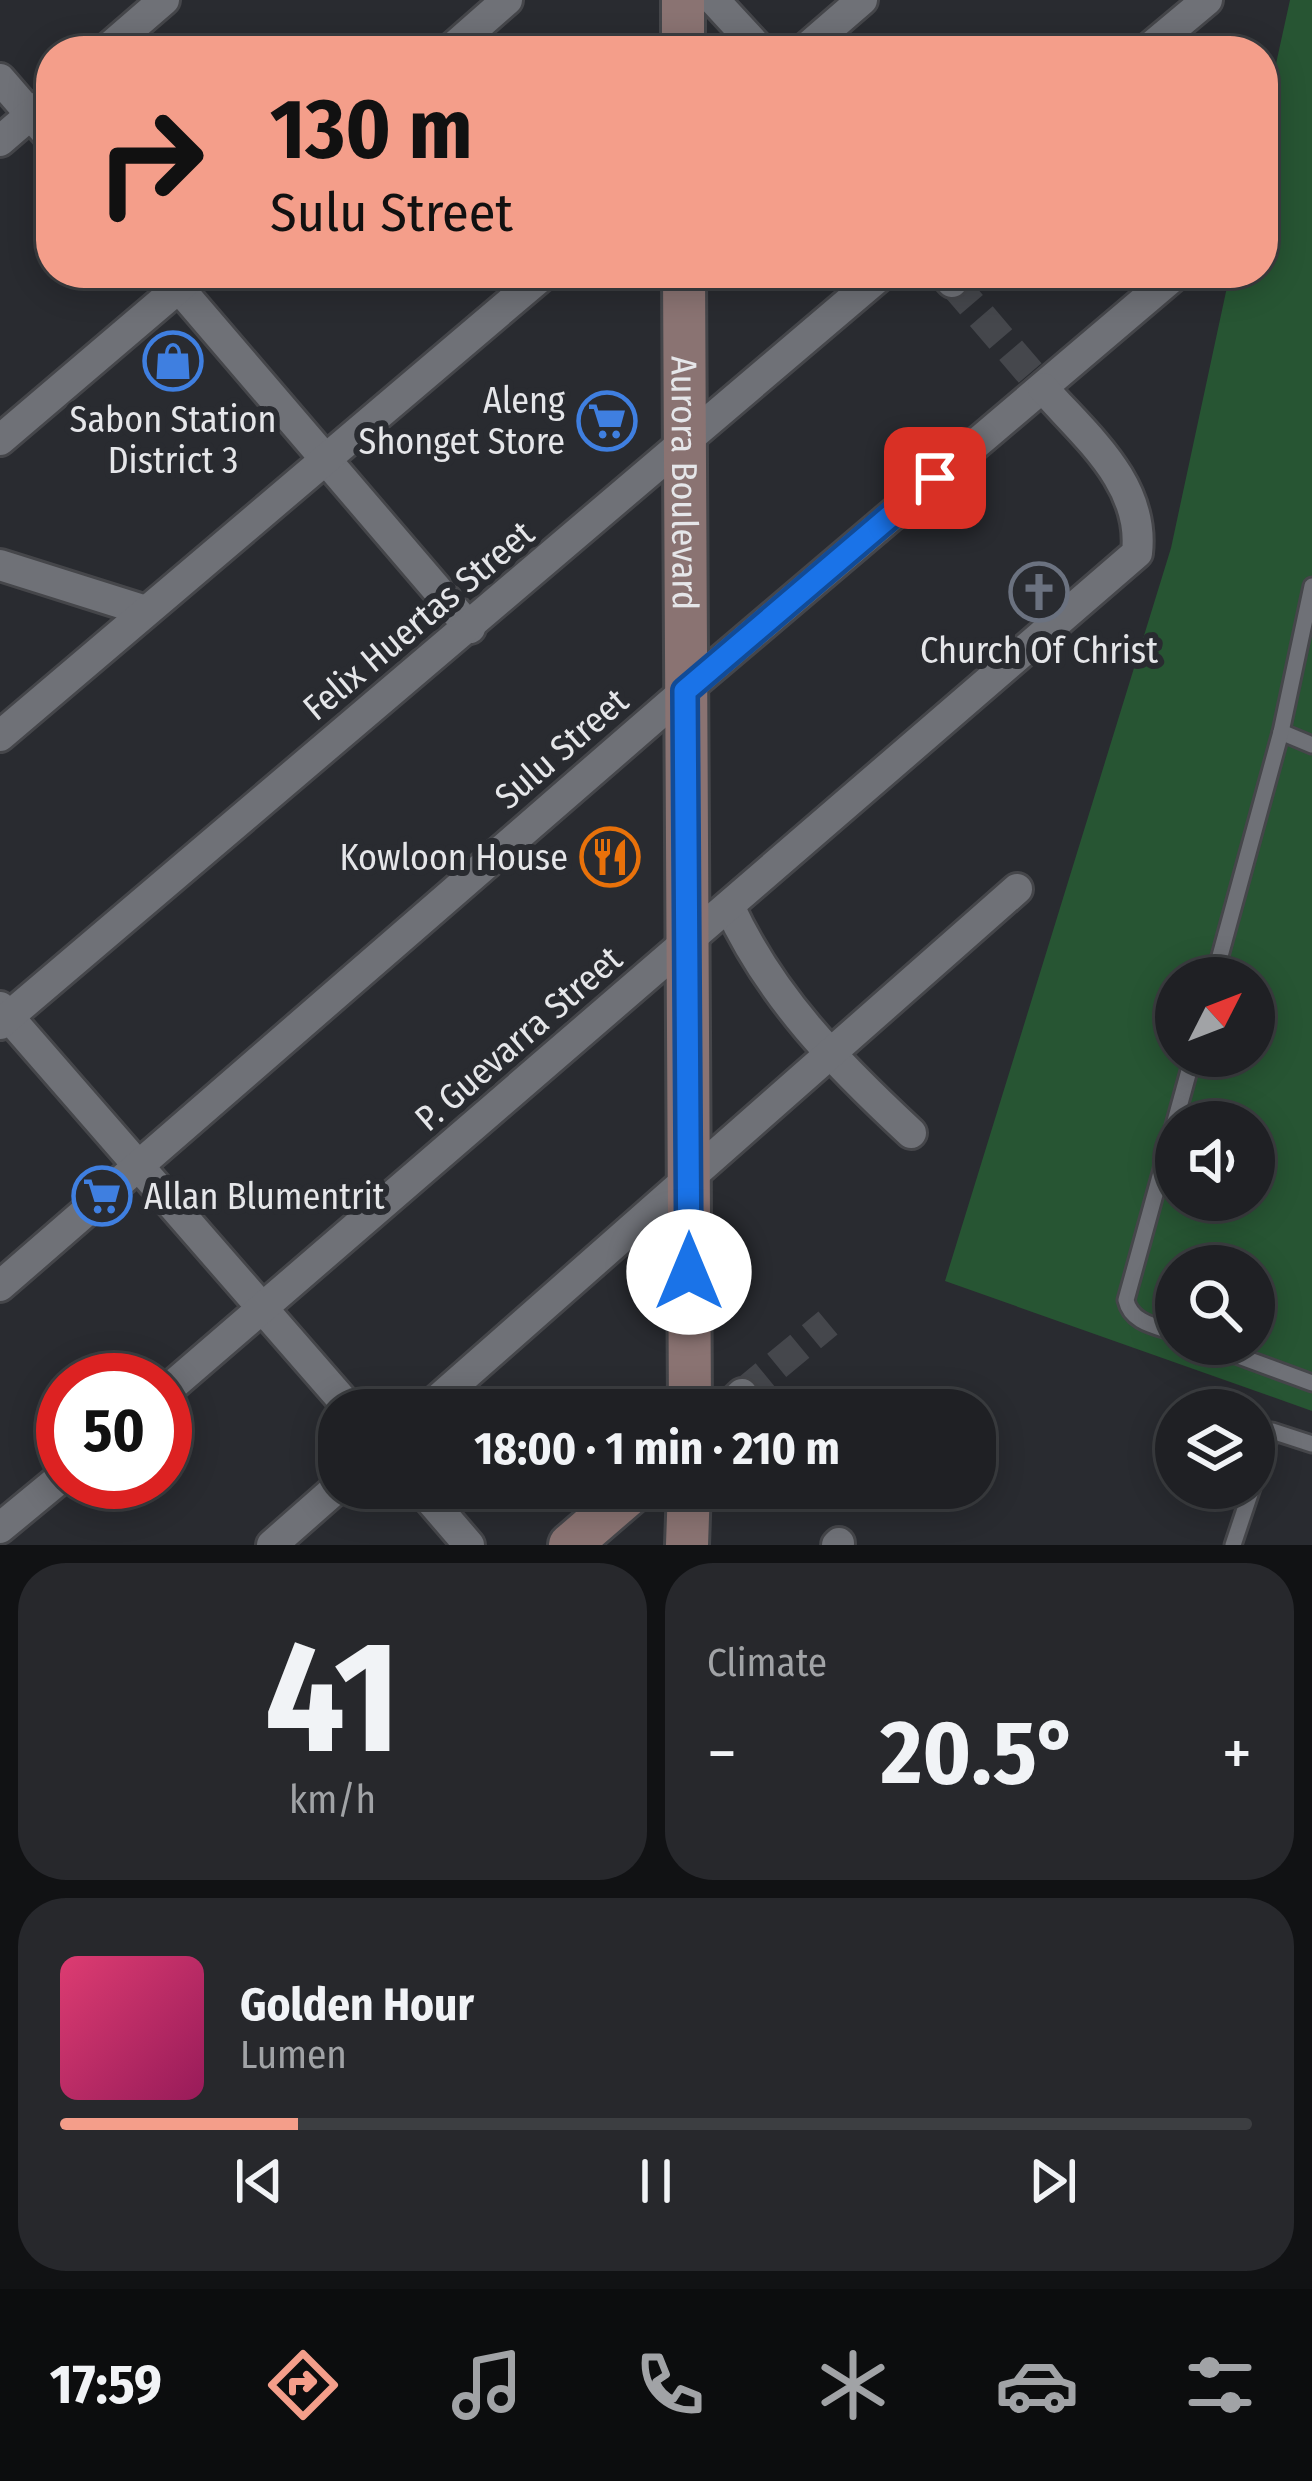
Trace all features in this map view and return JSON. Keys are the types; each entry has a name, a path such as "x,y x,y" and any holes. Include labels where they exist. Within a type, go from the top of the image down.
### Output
{"main road":[{"path":"682,0 683,36"},
{"name":"Aurora Boulevard","path":"684,288 690,1389"},
{"path":"570,1545 612,1509"},
{"path":"687,1545 688,1509"}],"street":[{"path":"122,36 164,0"},
{"path":"466,36 507,0"},
{"path":"714,0 747,36"},
{"path":"820,36 862,0"},
{"path":"1164,36 1207,0"},
{"path":"0,79 36,110"},
{"path":"0,141 36,121"},
{"path":"0,440 169,288"},
{"path":"188,288 470,628"},
{"path":"0,736 527,288"},
{"name":"Felix Huertas Street","path":"3,1016 470,628 867,288"},
{"name":"Sulu Street","path":"0,1286 685,691 1160,288"},
{"name":"P. Guevarra Street","path":"192,1370 1137,553 1136,518 1120,476 1042,388"},
{"path":"0,566 146,611"},
{"path":"450,1389 1017,889"},
{"path":"729,906 751,954 829,1055 911,1133"},
{"path":"3,1016 333,1389"},
{"path":"0,1528 36,1498"},
{"path":"272,1545 318,1504"},
{"path":"438,1509 470,1545"}],"lane":[{"path":"1220,957 1281,732 1312,586"},
{"path":"1281,732 1312,745"},
{"path":"1155,1325 1138,1319 1126,1300 1187,1077"},
{"path":"1263,1365 1312,1383"},
{"path":"1275,1432 1312,1444"},
{"path":"1232,1545 1245,1509"}],"green space":[{"path":"1290,0 1312,0 1312,1411 1275,1398 1275,1389 1250,1389 1182,1365 1275,1365 1275,1245 1155,1245 1155,1355 945,1281 1171,548 1227,288 1278,288 1278,55"}],"tunnel":[{"path":"957,288 1043,388"},
{"path":"748,1389 828,1323"}],"place":[{"name":"Sabon Station District 3","path":"173,361"},
{"name":"Aleng Shonget Store","path":"607,421"},
{"name":"Church Of Christ","path":"1039,592"},
{"name":"Kowloon House","path":"610,857"},
{"name":"Allan Blumentrit","path":"102,1196"}],"route":[{"path":"689,1272 685,691 935,478"}]}
